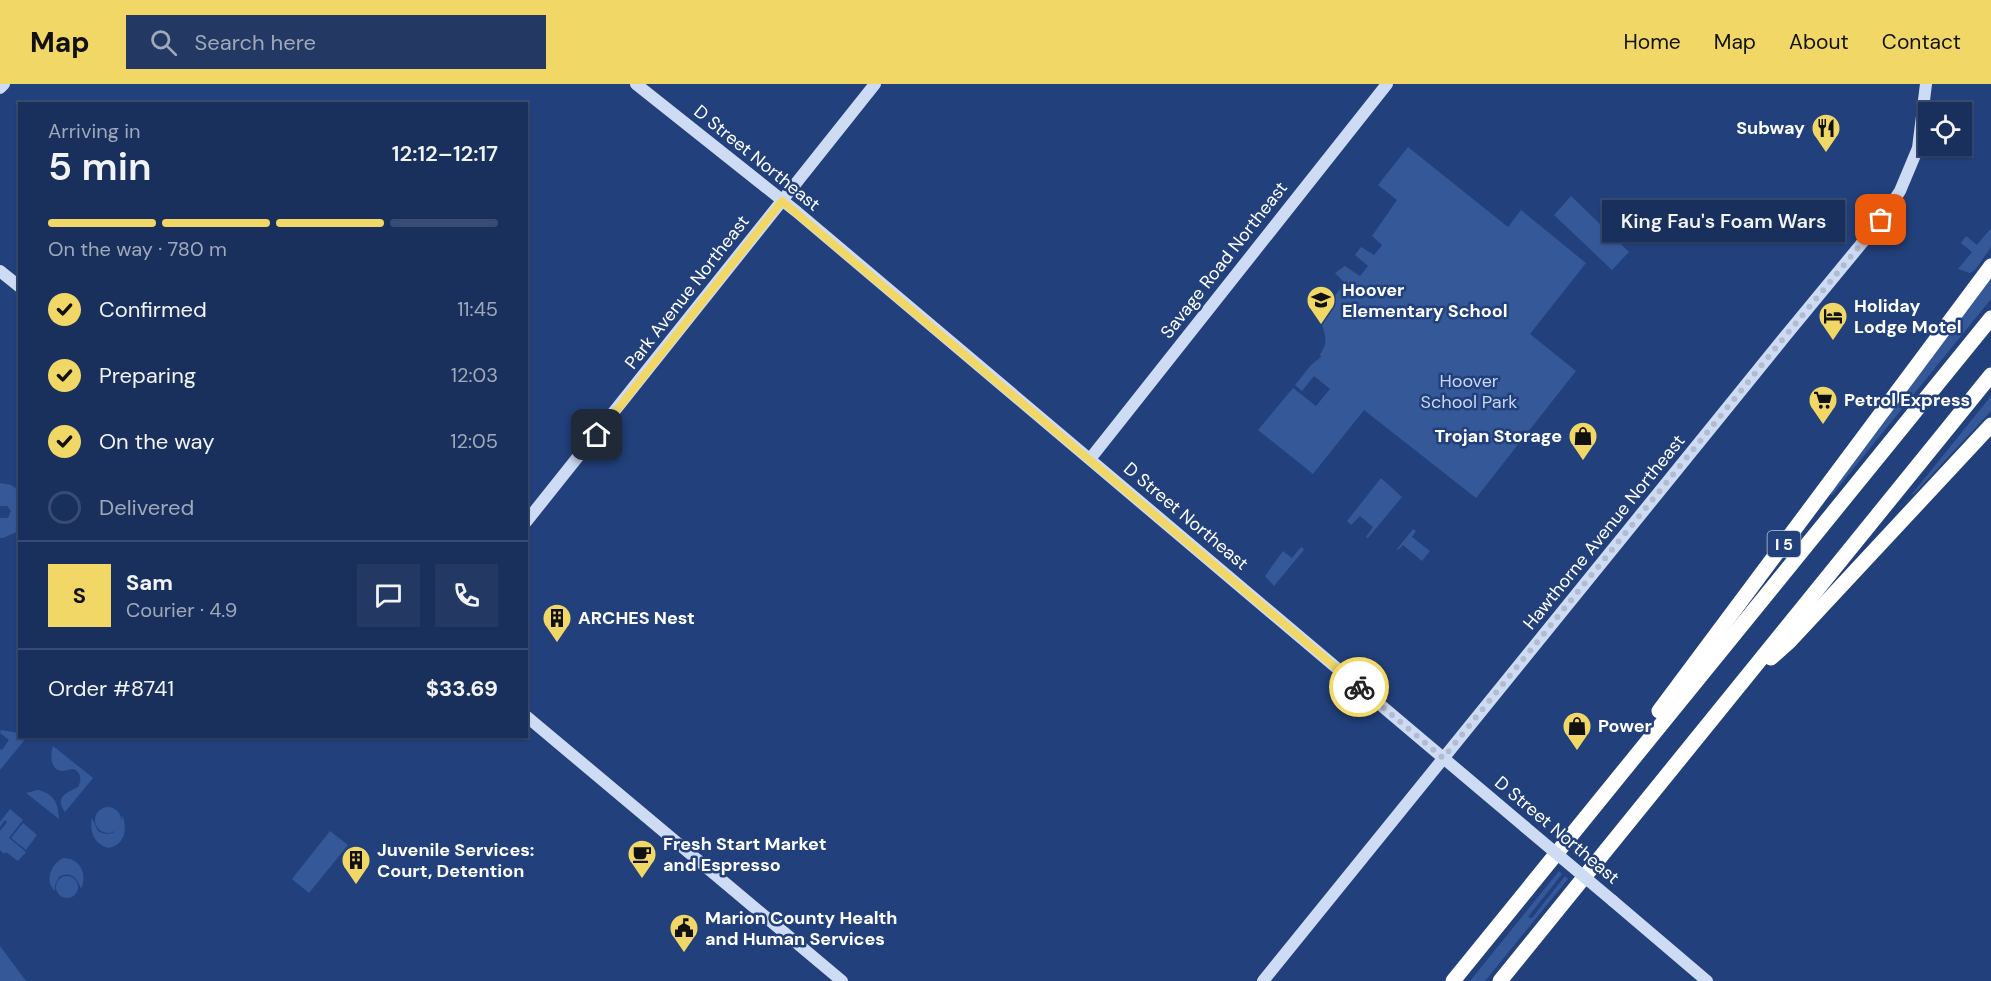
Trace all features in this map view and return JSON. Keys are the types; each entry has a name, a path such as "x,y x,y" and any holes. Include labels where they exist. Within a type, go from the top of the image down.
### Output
{"highway":[{"name":"I 5","path":"1580,825 1631,748 1991,266"},
{"name":"I 5","path":"1453,981 1991,318"},
{"path":"1500,981 1991,375"},
{"path":"1733,692 1789,642 1991,425"}],"street":[{"path":"0,88 4,84"},
{"name":"D Street Northeast","path":"636,84 782,201 1707,981"},
{"name":"Park Avenue Northeast","path":"528,519 875,84"},
{"name":"Savage Road Northeast","path":"1090,459 1387,84"},
{"name":"Hawthorne Avenue Northeast","path":"1263,981 1787,334 1854,256 1893,204 1908,177 1918,148 1926,84"},
{"path":"0,271 18,285"},
{"path":"528,718 842,981"}],"green space":[{"name":"Hoover School Park","path":"1408,147 1508,227 1521,210 1586,263 1530,334 1576,371 1476,498 1364,410 1313,474 1258,430 1293,388 1316,406 1330,389 1314,376 1302,391 1295,385 1311,365 1321,357 1320,354 1325,346 1317,297 1322,287 1326,290 1321,296 1330,302 1345,283 1335,273 1345,266 1360,276 1368,266 1355,255 1361,247 1374,255 1382,245 1372,236 1397,200 1378,185"},
{"path":"1571,196 1629,252 1612,270 1554,215"},
{"path":"1991,228 1991,247 1975,270 1970,273 1958,269 1972,252 1961,243 1966,236 1977,245"},
{"path":"1991,276 1991,299 1832,495 1829,493"},
{"path":"1991,396 1991,411 1912,494"},
{"path":"1381,478 1402,497 1368,538 1366,537 1373,527 1360,516 1351,525 1347,521"},
{"path":"0,483 18,489 18,531 3,538 0,538 0,518 8,518 11,511 7,506 0,506"},
{"path":"1413,529 1416,531 1412,537 1430,551 1422,561 1403,545 1397,549"},
{"path":"1301,547 1303,551 1274,586 1265,576 1283,551 1292,558"},
{"path":"1,730 18,733 18,738 26,738 0,770 0,749 2,750 9,740 0,733"},
{"path":"53,746 93,778 65,812 61,799 66,793 78,787 80,776 74,769 63,771 53,765 51,754"},
{"path":"38,790 52,797 58,809 59,819 26,793"},
{"path":"108,807 117,811 121,820 117,829 108,833 99,829 95,820 99,811"},
{"path":"10,809 23,820 9,838 26,852 18,861 0,850 0,831 7,822 5,820 0,827 0,822"},
{"path":"122,815 125,831 119,843 109,848 100,844 92,833 92,818 98,831 108,834 118,828"},
{"path":"23,823 37,835 26,850 11,838"},
{"path":"330,831 348,845 309,893 292,879"},
{"path":"63,858 74,861 81,868 84,878 81,889 76,879 70,875 59,877 55,891 52,887 50,873 55,864"},
{"path":"1559,871 1562,874 1528,917 1532,918 1565,876 1568,879 1485,981 1470,981"},
{"path":"67,876 75,879 78,887 75,895 67,898 59,895 56,887 59,879"},
{"path":"0,946 26,981 0,981"}],"way so far":[{"path":"1359,687 1443,758 1881,220"}],"place":[{"name":"Subway","path":"1826,154"},
{"name":"King Fau's Foam Wars","path":"1881,220"},
{"name":"Hoover Elementary School","path":"1321,326"},
{"name":"Holiday Lodge Motel","path":"1833,342"},
{"name":"Petrol Express","path":"1823,426"},
{"name":"Trojan Storage","path":"1583,462"},
{"name":"ARCHES Nest","path":"557,644"},
{"name":"Power","path":"1577,752"},
{"name":"Fresh Start Market and Espresso","path":"642,880"},
{"name":"Juvenile Services: Court, Detention","path":"356,886"},
{"name":"Marion County Health and Human Services","path":"684,954"}],"route":[{"path":"597,435 782,201 1359,687"}]}
